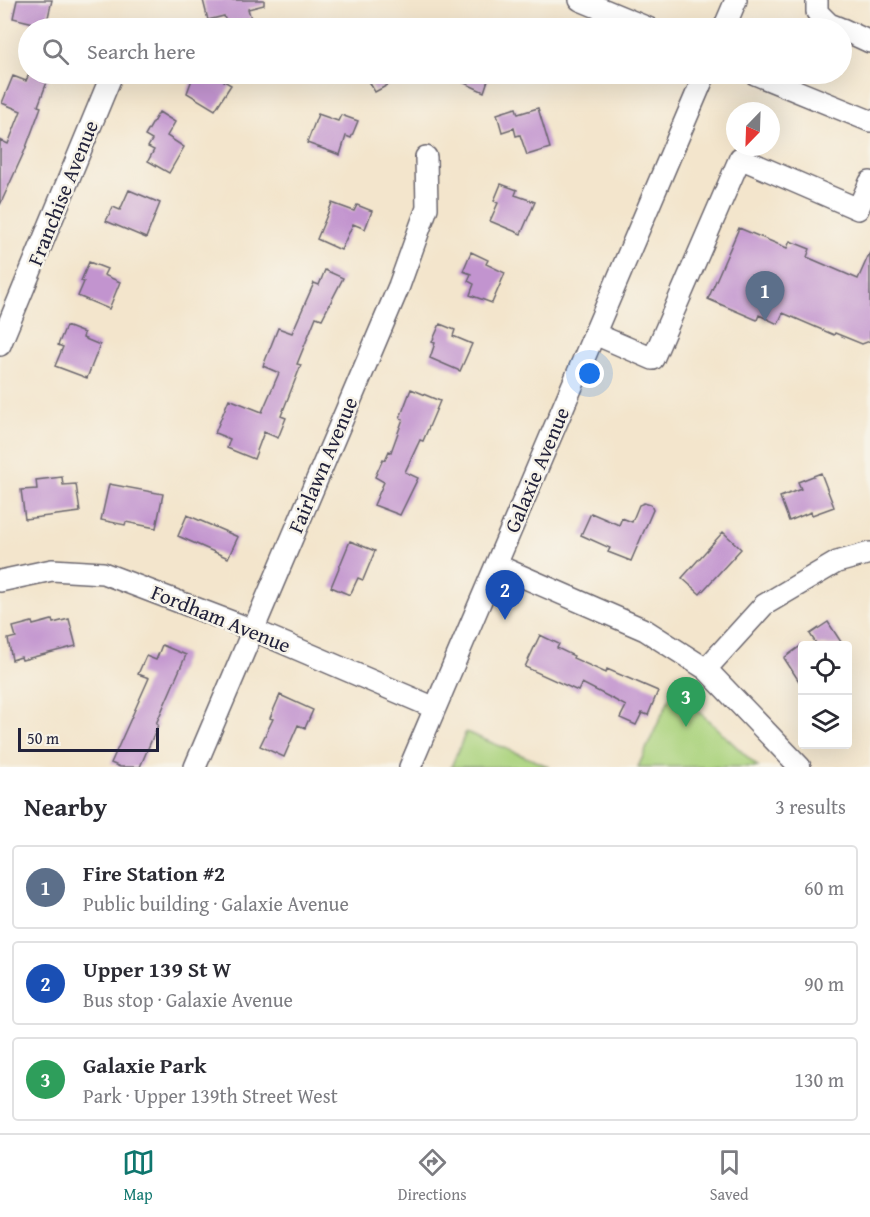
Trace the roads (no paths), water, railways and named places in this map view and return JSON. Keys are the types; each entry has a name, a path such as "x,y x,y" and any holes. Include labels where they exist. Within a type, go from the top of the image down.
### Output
{"street":[{"path":"580,0 624,18"},
{"path":"728,18 736,0"},
{"path":"817,0 817,12 823,18"},
{"path":"852,34 870,42"},
{"name":"Franchise Avenue","path":"0,345 108,84"},
{"name":"Galaxie Avenue","path":"410,767 701,84"},
{"path":"779,84 870,121"},
{"name":"Fairlawn Avenue","path":"195,767 399,286 427,208 426,157"},
{"path":"595,334 653,359 740,158 858,209 870,182"},
{"path":"706,669 764,605 837,562 870,553"},
{"path":"496,565 645,630 706,669 800,767"},
{"name":"Fordham Avenue","path":"0,581 52,570 103,573 253,630 435,708"}],"place":[{"name":"Fire Station #2","path":"765,321"},
{"name":"Upper 139 St W","path":"505,620"},
{"name":"Galaxie Park","path":"686,727"}]}
